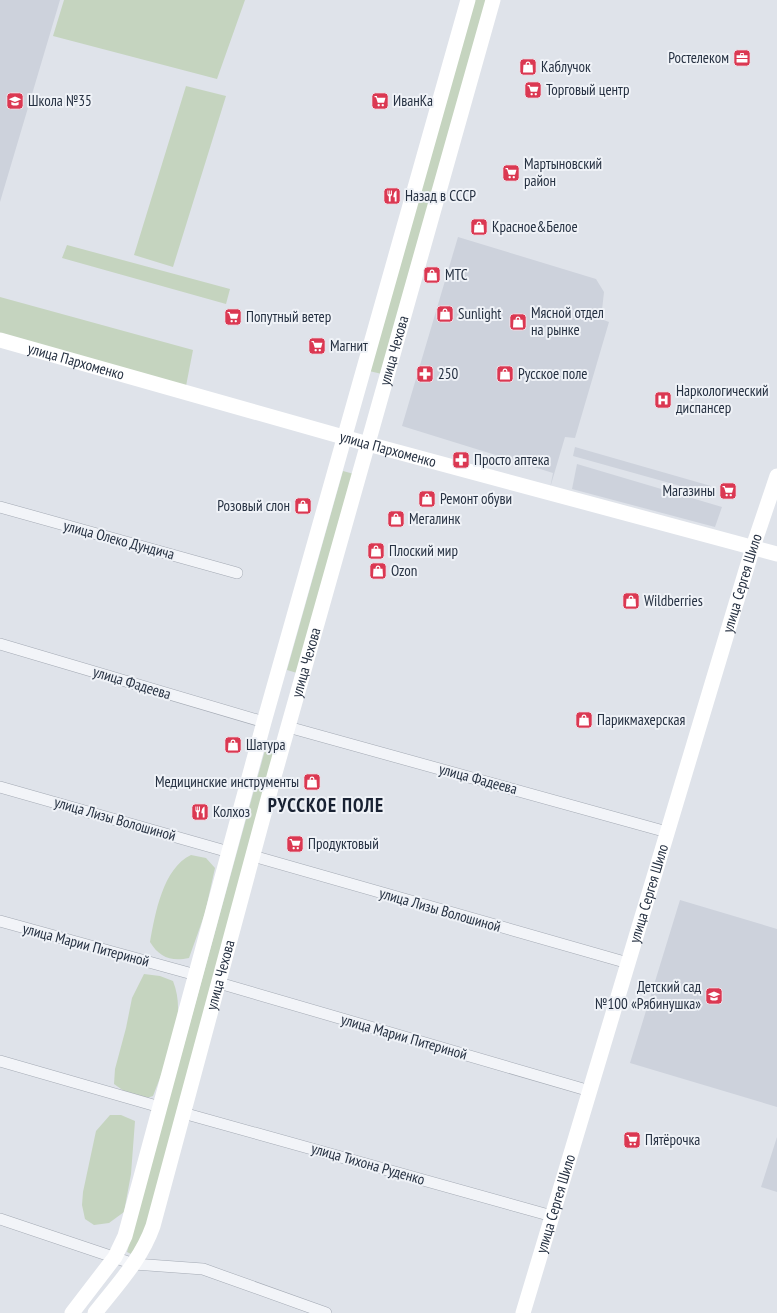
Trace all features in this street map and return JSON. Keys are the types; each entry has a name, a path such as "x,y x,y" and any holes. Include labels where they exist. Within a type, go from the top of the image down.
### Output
{"main road":[{"name":"улица Чехова","path":"72,1313 115,1258 125,1236 264,722 468,0"},
{"name":"улица Чехова","path":"95,1313 134,1264 147,1242 153,1226 288,727 493,0"},
{"name":"улица Пархоменко","path":"0,340 345,438 777,554"},
{"name":"улица Сергея Шило","path":"523,1313 753,547 777,476"},
{"path":"264,722 288,727"}],"street":[{"name":"улица Олеко Дундича","path":"0,507 237,573"},
{"name":"улица Фадеева","path":"0,644 264,722"},
{"name":"улица Фадеева","path":"288,727 668,832"},
{"name":"улица Лизы Волошиной","path":"0,787 229,852"},
{"name":"улица Лизы Волошиной","path":"253,856 628,963"},
{"name":"улица Марии Питериной","path":"0,921 196,975"},
{"name":"улица Марии Питериной","path":"219,983 590,1091"},
{"path":"0,1061 160,1107"},
{"name":"улица Тихона Руденко","path":"183,1113 552,1216"},
{"path":"0,1219 134,1264 204,1269 326,1313"}],"shaded area":[{"name":"Школа №35","path":"0,0 60,0 0,202"},
{"name":"Русское поле","path":"458,237 596,279 604,292 601,319 609,322 575,438 565,437 550,488 553,473 402,426"},
{"path":"575,447 711,486 709,494 573,456"},
{"path":"577,464 722,507 715,527 572,489"},
{"name":"Детский сад №100 «Рябинушка»","path":"680,900 777,929 777,1107 630,1063"},
{"path":"777,1137 777,1192 761,1187"}],"green space":[{"path":"64,0 245,0 217,79 53,36"},
{"path":"473,0 487,0 382,374 369,371"},
{"path":"186,86 226,96 173,267 134,255"},
{"path":"67,245 230,289 226,304 62,258"},
{"path":"0,297 193,350 186,386 0,334"},
{"path":"343,471 354,474 297,673 287,670"},
{"path":"267,743 278,746 147,1226 140,1242 131,1254 127,1252"},
{"path":"191,855 206,858 215,868 205,913 189,958 171,959 157,951 150,942 152,931 158,906 167,881 173,870 181,861"},
{"path":"144,974 160,976 173,981 177,995 178,1010 174,1039 153,1096 138,1101 114,1084 115,1069 132,998"},
{"path":"110,1115 121,1115 135,1121 131,1174 124,1212 109,1223 94,1225 85,1219 82,1205 83,1192 96,1131"}],"place":[{"name":"Ростелеком","path":"742,58"},
{"name":"Каблучок","path":"528,67"},
{"name":"Торговый центр","path":"533,90"},
{"name":"Школа №35","path":"15,101"},
{"name":"ИванКа","path":"380,101"},
{"name":"Мартыновский район","path":"511,173"},
{"name":"Назад в СССР","path":"392,196"},
{"name":"Красное&Белое","path":"479,227"},
{"name":"МТС","path":"432,275"},
{"name":"Sunlight","path":"445,314"},
{"name":"Попутный ветер","path":"233,317"},
{"name":"Мясной отдел на рынке","path":"518,322"},
{"name":"Магнит","path":"317,346"},
{"name":"250","path":"425,374"},
{"name":"Русское поле","path":"505,374"},
{"name":"Наркологический диспансер","path":"663,400"},
{"name":"Просто аптека","path":"461,460"},
{"name":"Магазины","path":"728,491"},
{"name":"Ремонт обуви","path":"427,499"},
{"name":"Розовый слон","path":"303,506"},
{"name":"Мегалинк","path":"396,519"},
{"name":"Плоский мир","path":"376,551"},
{"name":"Ozon","path":"378,571"},
{"name":"Wildberries","path":"631,601"},
{"name":"Парикмахерская","path":"584,720"},
{"name":"Шатура","path":"233,745"},
{"name":"Медицинские инструменты","path":"312,782"},
{"name":"Колхоз","path":"200,812"},
{"name":"Продуктовый","path":"295,844"},
{"name":"Детский сад №100 «Рябинушка»","path":"714,996"},
{"name":"Пятёрочка","path":"632,1140"}],"district":[{"name":"РУССКОЕ ПОЛЕ","path":"326,805"}]}
